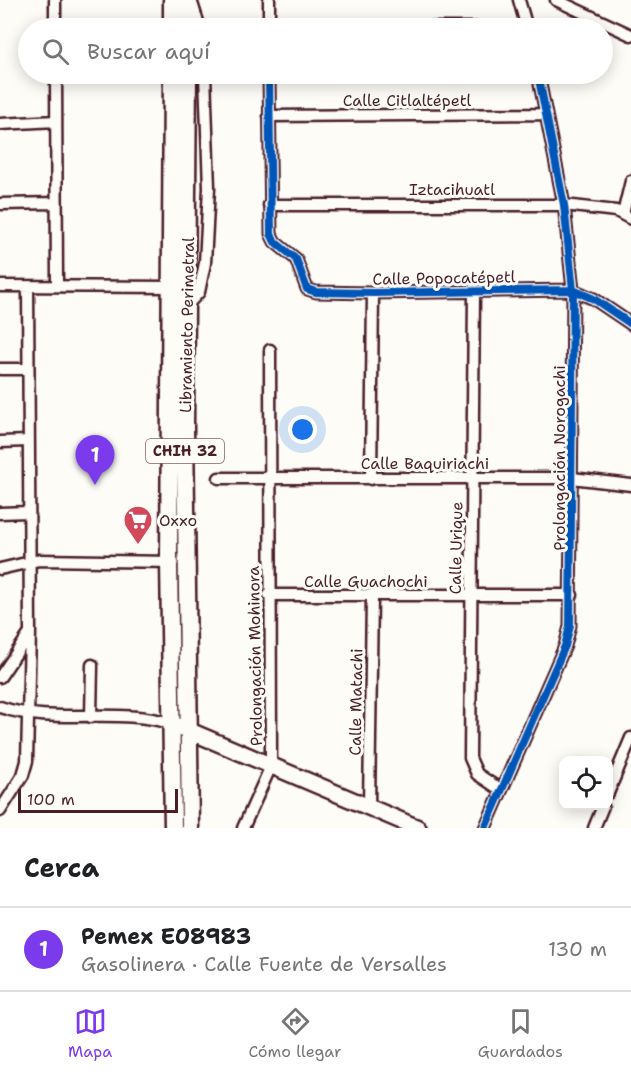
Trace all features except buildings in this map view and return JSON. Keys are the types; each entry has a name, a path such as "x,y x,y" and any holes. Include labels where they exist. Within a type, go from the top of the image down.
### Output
{"main road":[{"path":"172,0 172,18"},
{"path":"188,18 189,0"},
{"name":"Libramiento Perimetral","path":"172,84 179,287 187,305 177,562 173,828"},
{"name":"Libramiento Perimetral","path":"188,84 179,287 177,562 191,731 190,828"}],"street":[{"path":"55,0 55,18"},
{"path":"189,0 196,18"},
{"path":"269,0 269,18"},
{"path":"519,0 524,18"},
{"path":"556,0 595,18"},
{"path":"613,27 631,35"},
{"path":"56,84 57,286"},
{"path":"187,305 199,292 205,263 209,188 205,84"},
{"path":"269,84 270,205"},
{"name":"Prolongación Norogachi","path":"485,828 565,646 572,595 573,290 564,205 540,84"},
{"name":"Calle Citlaltépetl","path":"269,116 546,114"},
{"path":"0,124 56,121"},
{"path":"627,217 631,181"},
{"path":"0,204 56,203"},
{"name":"Iztacihuatl","path":"270,205 564,205 596,208 627,217"},
{"name":"Calle Popocatépetl","path":"270,205 270,227 275,242 296,259 302,283 310,291 373,293 573,290 594,299 631,324"},
{"path":"0,286 179,287"},
{"path":"0,811 26,768 29,715 28,286"},
{"name":"Calle Urique","path":"474,292 470,758 477,774 501,790"},
{"path":"371,479 373,293"},
{"name":"Prolongación Mohinora","path":"243,828 271,766 270,350"},
{"path":"0,369 27,369"},
{"path":"0,442 28,441"},
{"name":"Calle Baquiriachi","path":"219,478 572,478 631,485"},
{"path":"0,513 27,512"},
{"path":"0,569 30,561 177,562"},
{"name":"Calle Guachochi","path":"269,595 372,597 572,595"},
{"name":"Calle Matachi","path":"369,807 372,597"},
{"path":"0,677 30,632"},
{"path":"91,717 92,665"},
{"path":"0,707 29,715 153,719 173,724 418,828"},
{"path":"613,783 631,738"},
{"path":"594,828 601,810"}],"cycle path":[{"path":"269,84 271,234 275,242 296,259 307,289 316,292 373,293 573,290 594,299 631,324"},
{"path":"485,828 565,646 570,626 573,290 564,205 540,84"}],"place":[{"name":"Pemex E08983","path":"95,485"},
{"name":"Oxxo","path":"138,546"}]}
